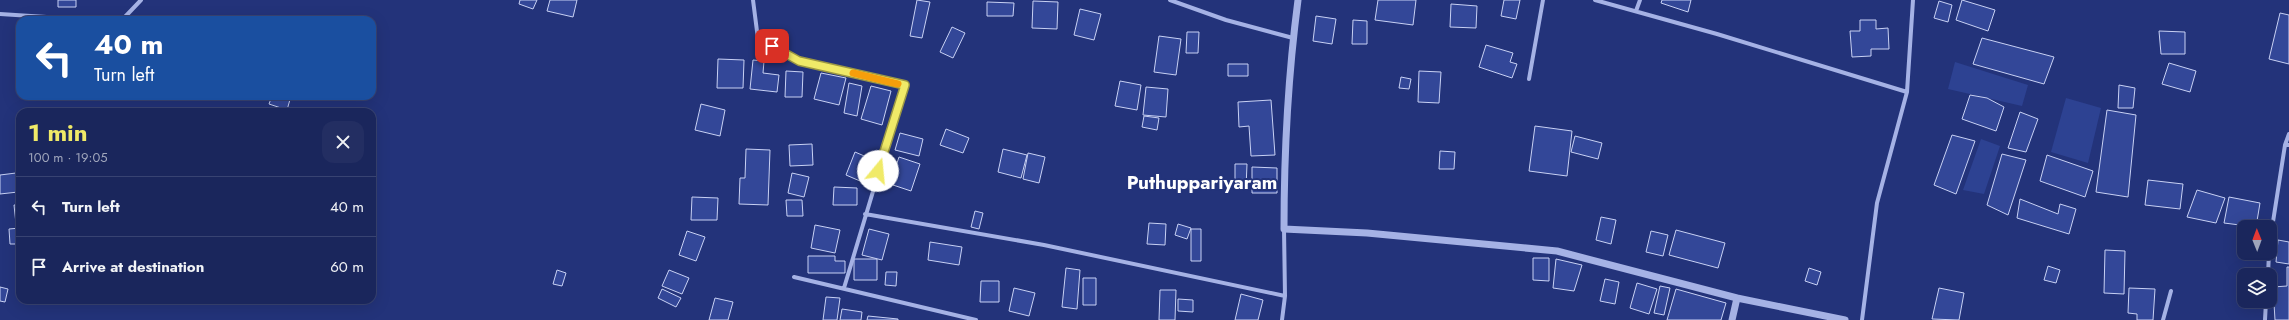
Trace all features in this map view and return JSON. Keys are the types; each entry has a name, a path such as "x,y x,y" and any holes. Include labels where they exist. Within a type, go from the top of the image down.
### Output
{"street":[{"path":"126,16 141,0"},
{"path":"753,0 758,39 799,61 905,85 844,288"},
{"path":"1170,0 1226,20 1293,38"},
{"path":"1282,320 1285,296 1284,178 1293,38 1298,0"},
{"path":"1529,79 1544,0"},
{"path":"1595,0 1907,92"},
{"path":"1636,11 1640,0"},
{"path":"1862,320 1877,203 1907,92 1914,0"},
{"path":"0,14 31,16"},
{"path":"2274,220 2289,134"},
{"path":"865,214 1044,245 1285,296"},
{"path":"1284,229 1367,233 1557,251 1737,298 1845,320"},
{"path":"794,277 976,320"},
{"path":"2163,320 2172,290"},
{"path":"1732,320 1737,298"},
{"path":"2265,320 2266,308"}],"shaded area":[{"path":"1955,62 2028,85 2022,106 1948,89"},
{"path":"2066,98 2101,108 2088,163 2051,152"},
{"path":"1981,139 2000,146 1984,194 1963,190"}],"building":[{"path":"58,0 76,0 76,7 58,7"},
{"path":"520,0 537,0 533,9 519,4"},
{"path":"550,0 577,0 573,17 547,11"},
{"path":"917,0 930,2 922,38 910,36"},
{"path":"1378,0 1416,0 1413,25 1375,20"},
{"path":"1504,0 1520,0 1516,19 1501,16"},
{"path":"1662,0 1691,0 1688,12 1661,3"},
{"path":"1962,0 1995,10 1988,31 1956,20"},
{"path":"1033,1 1058,2 1057,29 1032,28"},
{"path":"1939,1 1952,5 1948,22 1934,18"},
{"path":"987,2 1014,3 1013,16 987,16"},
{"path":"1451,4 1477,6 1476,28 1450,27"},
{"path":"1080,9 1101,14 1094,40 1074,35"},
{"path":"2280,13 2289,15 2289,64 2269,59"},
{"path":"1316,16 1336,19 1332,44 1313,41"},
{"path":"1353,20 1367,21 1367,44 1352,44"},
{"path":"1860,20 1876,20 1876,29 1888,28 1889,49 1871,49 1871,56 1852,57 1850,31 1860,31"},
{"path":"952,27 965,33 953,58 940,52"},
{"path":"2159,31 2185,32 2185,54 2161,54"},
{"path":"1187,32 1199,32 1198,53 1186,53"},
{"path":"1159,36 1181,39 1176,75 1154,72"},
{"path":"1982,38 2054,57 2044,84 1973,64"},
{"path":"1486,45 1513,53 1510,62 1517,64 1512,78 1479,67"},
{"path":"718,59 744,60 743,88 717,88"},
{"path":"753,60 764,61 763,73 779,75 777,92 750,89"},
{"path":"2169,63 2196,71 2190,92 2162,84"},
{"path":"1228,64 1248,64 1248,76 1228,76"},
{"path":"786,71 803,72 802,97 785,97"},
{"path":"1419,71 1441,72 1439,103 1418,102"},
{"path":"821,73 846,78 839,105 814,99"},
{"path":"1401,77 1411,79 1409,89 1399,88"},
{"path":"1120,81 1141,85 1137,110 1115,106"},
{"path":"849,83 862,86 857,116 844,113"},
{"path":"2119,85 2135,88 2133,108 2118,108"},
{"path":"871,86 891,91 882,125 861,119"},
{"path":"1146,87 1168,89 1166,117 1143,115"},
{"path":"1970,95 1987,98 2004,107 1996,131 1962,119"},
{"path":"270,100 290,100 288,108 281,108 269,104"},
{"path":"1271,100 1275,155 1251,156 1249,126 1239,127 1238,102"},
{"path":"701,104 725,110 720,136 695,130"},
{"path":"2107,110 2136,115 2128,197 2096,192"},
{"path":"2020,112 2038,119 2026,152 2008,148"},
{"path":"1144,116 1159,118 1157,130 1142,127"},
{"path":"1535,126 1572,131 1567,176 1529,171"},
{"path":"946,129 969,138 963,153 940,145"},
{"path":"900,133 923,139 919,156 895,150"},
{"path":"1952,135 1975,141 1956,194 1934,185"},
{"path":"1575,136 1602,143 1598,159 1571,152"},
{"path":"812,144 813,165 790,166 789,145"},
{"path":"746,149 770,150 768,205 739,204 740,178 745,178"},
{"path":"1003,149 1027,155 1021,178 998,172"},
{"path":"1440,151 1455,152 1454,169 1439,169"},
{"path":"855,152 876,161 867,184 846,175"},
{"path":"1028,153 1045,157 1039,183 1023,179"},
{"path":"2002,154 2026,160 2008,215 1987,205"},
{"path":"2047,155 2093,171 2085,197 2040,181"},
{"path":"899,157 920,164 911,191 890,184"},
{"path":"1235,164 1247,164 1246,188 1235,188"},
{"path":"1252,167 1277,168 1277,193 1252,193"},
{"path":"16,173 16,192 0,194 0,175"},
{"path":"792,173 809,177 804,197 788,193"},
{"path":"2148,180 2183,184 2180,209 2145,205"},
{"path":"834,187 857,188 857,205 833,205"},
{"path":"2197,190 2225,198 2216,223 2187,217"},
{"path":"692,197 718,198 717,220 691,220"},
{"path":"2229,197 2260,203 2257,220 2237,220 2237,225 2224,223"},
{"path":"2020,199 2058,214 2060,204 2076,209 2069,234 2017,218"},
{"path":"786,200 802,200 803,216 787,216"},
{"path":"14,205 16,205 16,224"},
{"path":"975,211 983,213 979,229 971,227"},
{"path":"1601,217 1616,220 1611,244 1596,240"},
{"path":"1149,223 1166,224 1165,245 1147,244"},
{"path":"1178,224 1191,228 1187,239 1175,235"},
{"path":"815,225 840,230 835,253 811,248"},
{"path":"16,228 16,244 10,244 9,229"},
{"path":"869,229 889,234 882,260 862,255"},
{"path":"1191,229 1201,229 1201,261 1191,261"},
{"path":"1676,230 1725,243 1718,268 1669,255"},
{"path":"687,231 705,237 696,261 679,255"},
{"path":"1651,231 1668,235 1663,256 1646,252"},
{"path":"2278,240 2289,242 2289,264 2276,262"},
{"path":"930,242 962,247 959,265 928,260"},
{"path":"2105,250 2125,251 2124,294 2104,293"},
{"path":"808,256 835,256 835,261 845,261 845,273 808,273"},
{"path":"1533,258 1549,258 1549,281 1533,280"},
{"path":"854,259 877,259 877,280 854,280"},
{"path":"1556,259 1582,265 1574,291 1553,288"},
{"path":"2048,266 2060,270 2056,283 2044,280"},
{"path":"2287,267 2289,267 2289,320 2275,320 2274,308 2277,308 2277,287 2287,286"},
{"path":"1066,268 1080,270 1077,309 1062,307"},
{"path":"1809,268 1821,272 1817,285 1805,281"},
{"path":"557,270 566,273 562,286 553,284"},
{"path":"669,270 689,278 682,294 662,286"},
{"path":"886,272 897,272 896,286 885,285"},
{"path":"1083,278 1096,278 1096,305 1083,305"},
{"path":"1605,279 1619,282 1615,304 1600,301"},
{"path":"981,281 999,281 999,302 980,302"},
{"path":"1637,283 1657,289 1649,314 1630,308"},
{"path":"1660,286 1670,288 1664,315 1654,313"},
{"path":"0,287 8,289 5,302 0,301"},
{"path":"1014,288 1035,293 1029,316 1009,311"},
{"path":"1939,288 1964,293 1959,320 1932,319"},
{"path":"2129,288 2155,289 2153,320 2137,320 2137,314 2128,313"},
{"path":"662,289 681,298 676,307 658,298"},
{"path":"1676,289 1726,303 1721,320 1667,320"},
{"path":"1160,290 1176,290 1175,320 1159,320"},
{"path":"1241,294 1263,300 1258,320 1235,320"},
{"path":"826,297 840,298 837,320 823,320"},
{"path":"715,298 733,302 728,320 709,320"},
{"path":"1178,299 1193,300 1193,312 1178,311"},
{"path":"842,309 862,312 861,320 840,320"},
{"path":"868,316 898,319 898,320 867,320"}],"slow traffic":[{"path":"853,73 898,84"}],"district":[{"name":"Puthuppariyaram","path":"1202,182"}],"route":[{"path":"772,46 799,61 905,85 878,171"}]}
